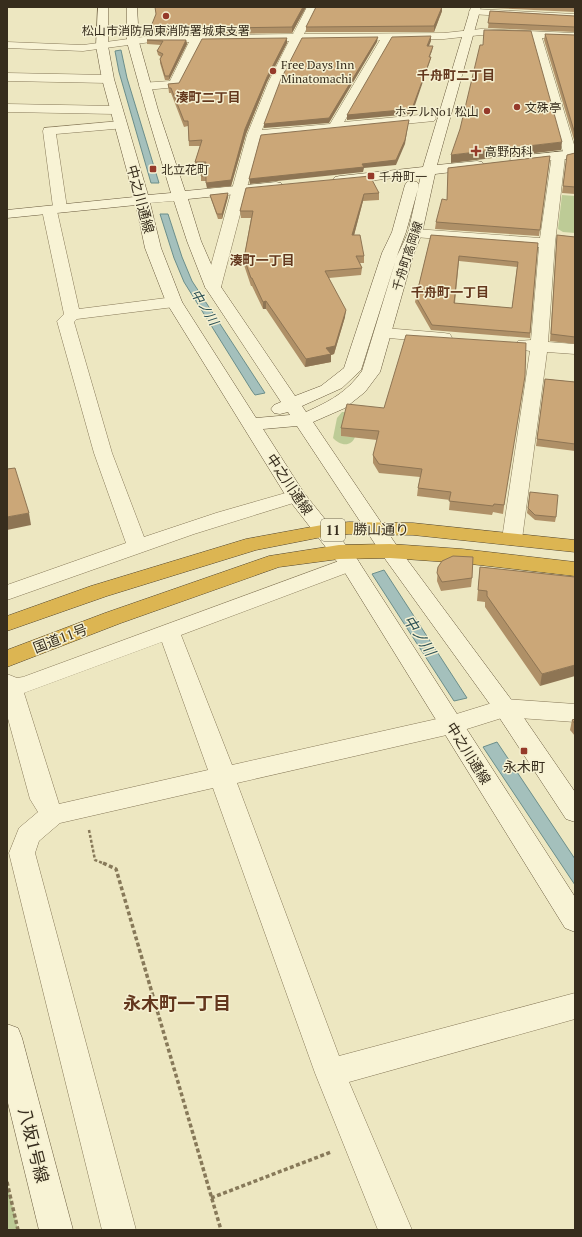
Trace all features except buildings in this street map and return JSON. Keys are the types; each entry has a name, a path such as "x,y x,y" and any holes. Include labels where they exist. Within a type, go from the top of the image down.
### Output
{"highway":[{"name":"勝山通り","path":"7,624 99,591 253,544 322,531 375,527 575,546"},
{"name":"勝山通り","path":"113,618 276,561 344,558 390,551 462,556 575,569"},
{"name":"国道11号","path":"7,659 113,618"}],"street":[{"name":"中之川通線","path":"103,7 102,46 115,110 142,200 154,248 174,302 296,496 344,558 575,920"},
{"path":"132,7 133,42 145,86 194,241 213,287 390,551 505,708 575,812"},
{"path":"213,287 254,135 274,83 312,7"},
{"path":"469,10 575,17"},
{"name":"千舟町高岡線","path":"437,117 450,102 462,34 469,10"},
{"path":"7,45 83,48 151,39 462,34 575,36"},
{"name":"千舟町高岡線","path":"440,86 462,34"},
{"path":"512,539 539,346 552,238 568,154 536,35"},
{"path":"334,128 388,36"},
{"path":"145,86 174,84 197,38"},
{"path":"7,77 108,80"},
{"name":"千舟町高岡線","path":"250,424 292,403 320,394 342,381 352,370 390,252 422,172 437,117 435,101"},
{"path":"7,108 115,110"},
{"path":"254,135 437,117"},
{"path":"72,315 54,209 49,131 120,125"},
{"path":"506,162 568,154"},
{"path":"325,181 491,164"},
{"name":"千舟町高岡線","path":"250,424 303,420 339,404 359,388 371,372 384,333 406,254 415,233 422,172"},
{"path":"7,214 286,185"},
{"path":"399,232 552,238"},
{"path":"137,546 103,453 65,321 72,315 174,302"},
{"path":"364,331 462,339"},
{"path":"508,343 575,349"},
{"path":"13,588 137,546 296,496"},
{"path":"52,815 43,799 9,685 28,684 169,632 344,558"},
{"path":"169,632 218,760 229,799 330,1073 395,1230"},
{"path":"119,1230 22,853 28,835 52,815 451,725 505,708 575,713"},
{"path":"330,1073 575,1006"},
{"name":"八坂1号線","path":"7,1038 56,1230"}],"path":[{"path":"84,808 95,860 116,869 221,1230"},
{"path":"211,1198 358,1142"},
{"path":"7,1182 18,1230"}],"green space":[{"path":"562,195 575,196 575,233 563,232 558,229"},
{"path":"342,412 347,412 341,436 355,437 351,443 348,444 342,444 333,438 337,418"},
{"path":"7,1182 18,1230 7,1230"}],"water":[{"path":"121,50 127,78 159,183 151,183 119,72 115,51"},
{"name":"中ノ川","path":"160,214 168,214 182,257 192,281 265,393 255,395 252,391 184,282 174,258"},
{"name":"中ノ川","path":"384,570 467,698 454,701 372,574"},
{"path":"497,742 575,859 575,885 483,747"}],"place":[{"name":"松山市消防局東消防署城東支署","path":"166,16"},
{"name":"Free Days Inn Minatomachi","path":"273,71"},
{"name":"文殊亭","path":"517,107"},
{"name":"ホテルNo1 松山","path":"487,111"},
{"name":"高野内科","path":"476,151"},
{"name":"北立花町","path":"153,169"},
{"name":"千舟町一","path":"371,176"},
{"name":"永木町","path":"524,751"}],"district":[{"name":"千舟町二丁目","path":"456,75"},
{"name":"湊町二丁目","path":"208,97"},
{"name":"湊町一丁目","path":"262,260"},
{"name":"千舟町一丁目","path":"450,292"},
{"name":"永木町一丁目","path":"177,1003"}]}
